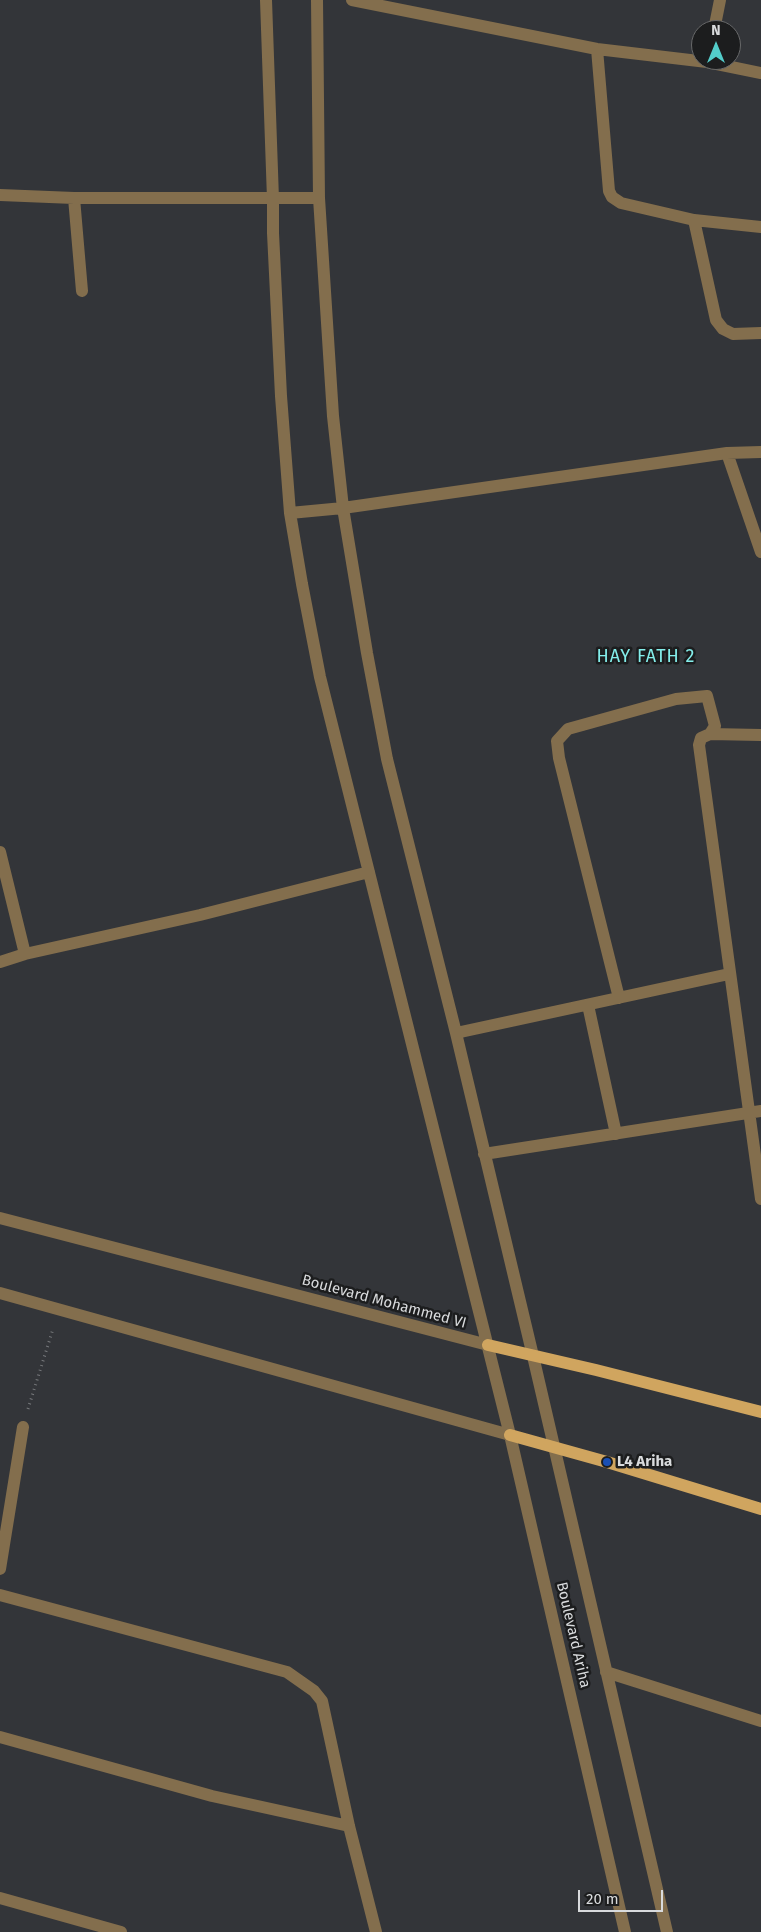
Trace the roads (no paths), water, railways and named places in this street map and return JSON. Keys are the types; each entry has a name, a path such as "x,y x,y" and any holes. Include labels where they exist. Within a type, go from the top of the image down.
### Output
{"main road":[{"name":"Boulevard Mohammed VI","path":"488,1346 596,1370 761,1412"},
{"path":"510,1435 761,1509"}],"street":[{"name":"Boulevard Ariha","path":"266,0 273,233 281,396 290,513 320,677 510,1435 625,1932"},
{"name":"Boulevard Ariha","path":"317,0 319,198 333,416 343,508 356,591 387,759 456,1033 555,1448 667,1932"},
{"path":"352,0 597,49 691,59"},
{"path":"716,20 720,0"},
{"path":"597,49 609,191 612,197 621,204 694,220 761,227"},
{"path":"741,69 761,73"},
{"path":"0,195 74,198 319,198"},
{"path":"74,198 82,291"},
{"path":"694,220 716,320 723,329 733,334 761,333"},
{"path":"290,513 343,508 727,453 761,452"},
{"path":"727,453 761,552"},
{"path":"619,998 559,758 558,741 568,729 676,699 707,696 715,726 710,734"},
{"path":"761,735 710,734 701,738 699,745 729,974 755,1112 761,1199"},
{"path":"0,852 25,954"},
{"path":"0,962 25,954 200,915 369,872"},
{"path":"456,1033 729,974"},
{"path":"588,1005 616,1134"},
{"path":"484,1154 755,1112"},
{"name":"Boulevard Mohammed VI","path":"0,1218 488,1346"},
{"path":"0,1293 510,1435"},
{"path":"0,1569 23,1427"},
{"path":"0,1595 287,1672 304,1682 322,1701 349,1826 376,1932"},
{"path":"606,1672 761,1721"},
{"path":"0,1737 212,1796 349,1826"},
{"path":"0,1898 120,1932"}],"place":[{"name":"L4 Ariha","path":"607,1462"}],"district":[{"name":"HAY FATH 2","path":"646,657"}]}
